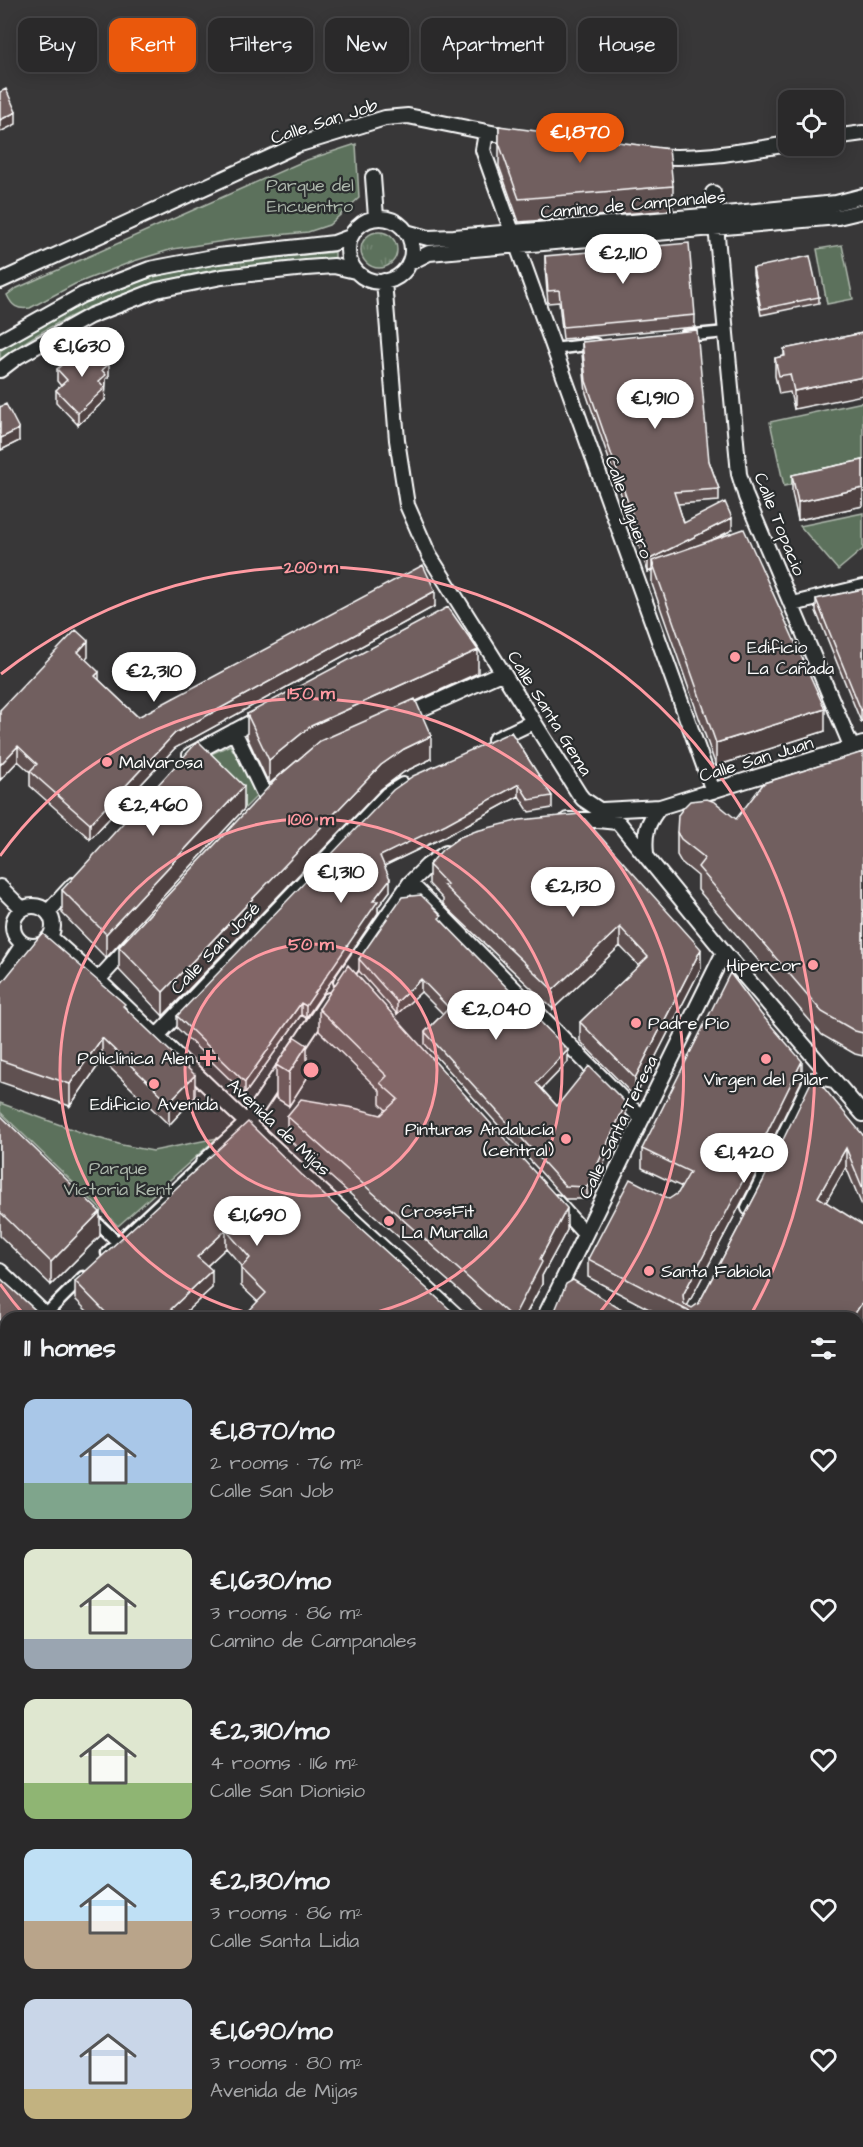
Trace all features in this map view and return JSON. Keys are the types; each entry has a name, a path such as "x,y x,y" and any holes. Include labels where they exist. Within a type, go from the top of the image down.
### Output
{"street":[{"name":"Calle San Job","path":"0,281 297,145 385,118 408,116 532,141"},
{"name":"Calle Jilguero","path":"486,133 483,150 713,791"},
{"path":"844,136 863,133"},
{"path":"645,155 679,158 712,156 778,146"},
{"path":"373,177 376,217"},
{"name":"Calle Topacio","path":"713,193 740,474 746,497 857,746"},
{"name":"Camino de Campanales","path":"408,263 429,253 716,222 836,203 863,196"},
{"name":"Camino de Campanales","path":"406,232 428,238 838,217 863,211"},
{"path":"0,370 17,357 90,316 157,290 222,277 334,266 355,271 368,280 384,281 398,276 408,263 411,256 411,243 406,232 394,221 376,217 360,224 350,237 348,255 355,271"},
{"path":"1,336 82,295 150,269 218,256 334,243 350,237"},
{"name":"Calle Santa Gema","path":"384,281 397,440 407,505 429,555 457,609 503,672 583,799 619,823 646,853 724,952 863,1114"},
{"path":"668,337 726,332"},
{"path":"553,349 610,343"},
{"path":"793,604 863,587"},
{"path":"390,723 503,672"},
{"path":"181,764 189,755 275,709"},
{"path":"484,745 533,722"},
{"path":"234,731 266,798"},
{"name":"Calle San Juan","path":"602,810 660,807 857,746"},
{"name":"Calle San José","path":"157,1036 387,795 408,780 419,776"},
{"path":"575,819 583,810 583,799"},
{"path":"646,853 644,836 647,825 660,807"},
{"path":"553,822 575,819 619,823"},
{"path":"52,1312 117,1242 248,1122 351,976 410,884 427,866 454,849"},
{"path":"48,912 79,878"},
{"path":"410,884 642,1119"},
{"path":"0,887 22,909"},
{"path":"38,906 48,912 53,927 50,937 44,943 33,946 23,944 17,939 12,928 15,916 22,909 38,906"},
{"name":"Avenida de Mijas","path":"50,937 453,1312"},
{"path":"98,980 137,938"},
{"path":"0,979 23,944"},
{"name":"Calle Santa Teresa","path":"548,1312 568,1283 585,1234 724,952"},
{"path":"745,1216 812,1080 823,1078 833,1080"},
{"path":"545,1190 585,1234"},
{"path":"84,1210 117,1242"},
{"path":"0,1271 42,1312"}],"green space":[{"name":"Parque del Encuentro","path":"356,144 359,198 329,225 308,232 237,239 173,249 134,261 75,284 30,308 16,306 7,295 15,289 304,161"},
{"path":"379,232 392,237 397,250 392,263 379,268 366,263 361,250 366,237"},
{"path":"842,245 853,299 827,304 817,249"},
{"path":"335,252 335,258 222,269 164,281 135,290 105,301 49,328 0,360 0,351 9,344 83,302 151,277 219,263"},
{"path":"863,402 863,469 784,486 770,422"},
{"path":"863,513 863,549 838,570 800,526"},
{"path":"230,745 259,794 244,809 198,764 205,757"},
{"name":"Parque Victoria Kent","path":"0,1103 88,1135 153,1151 217,1138 118,1226 0,1112"}],"building":[{"path":"6,89 16,112 0,120 0,92"},
{"path":"499,126 669,149 673,186 519,199 499,143"},
{"path":"689,243 695,315 563,327 559,290 548,291 545,256"},
{"path":"810,256 819,297 761,309 753,268"},
{"path":"697,330 709,461 719,489 674,492 684,523 725,502 732,518 648,560 586,381 582,342"},
{"path":"863,333 863,377 794,391 790,374 779,376 775,358 785,356 784,349"},
{"path":"81,348 87,355 95,348 109,364 102,370 106,375 99,381 105,388 78,413 56,390 67,380 57,369"},
{"path":"6,404 19,429 1,438 0,407"},
{"path":"863,460 863,488 798,502 792,475"},
{"name":"Edificio La Cañada","path":"744,529 825,709 716,743 652,561"},
{"path":"423,565 435,591 175,733 90,824 30,771 37,764 18,746 0,765 0,710 76,630 88,641 78,652 99,672 95,676 138,717"},
{"path":"863,589 863,709 861,710 816,599"},
{"path":"448,607 478,650 311,726 269,760 247,714"},
{"path":"415,699 431,736 404,749 381,765 163,992 119,947 278,777 320,741"},
{"path":"511,732 552,796 529,800 519,784 446,824 380,856 390,879 373,901 378,901 306,1006 301,1003 245,1082 177,1016 393,790 413,776"},
{"path":"198,741 244,786 106,934 62,890"},
{"name":"Hipercor","path":"863,752 863,1033 855,1031 822,1012 698,867 705,858 681,839 677,832 678,815 690,801 707,799 715,802 736,819 764,783"},
{"path":"580,814 701,949 635,1078 580,1022 648,957 620,927 553,990 443,885 447,884 429,865 442,850 460,837 476,831 520,820"},
{"path":"421,895 442,916 439,918 568,1050 536,1083 557,1106 589,1066 626,1103 587,1187 565,1186 425,1032 449,1008 421,979 397,1002 359,959 402,897"},
{"path":"42,933 125,1004 123,1006 195,1075 169,1102 102,1038 70,1084 0,1060 0,985"},
{"path":"348,965 567,1208 540,1259 542,1262 516,1312 506,1312 287,1116 301,1099 381,1115 398,1099 380,1083 387,1076 319,1009"},
{"path":"730,973 761,1014 802,1061 683,1295 684,1304 692,1308 699,1303 763,1181 814,1076 863,1135 863,1189 846,1148 818,1197 863,1225 863,1301 856,1312 690,1312 588,1259 630,1179 669,1199 678,1193 690,1172 642,1149"},
{"path":"295,1037 307,1045 289,1073 276,1065"},
{"path":"0,1115 100,1212 51,1262 0,1212"},
{"path":"248,1122 303,1176 453,1312 248,1312 266,1293 241,1268 250,1258 226,1230 197,1257 212,1270 171,1309 174,1312 105,1312 75,1281"},
{"path":"0,1278 37,1312 0,1312"},
{"path":"573,1280 625,1312 554,1312 566,1284"}],"place":[{"name":"Edificio La Cañada","path":"735,657"},
{"name":"Malvarosa","path":"107,762"},
{"name":"Hipercor","path":"813,965"},
{"name":"Padre Pio","path":"636,1023"},
{"name":"Policlínica Alen","path":"208,1058"},
{"name":"Virgen del Pilar","path":"766,1059"},
{"name":"Edificio Avenida","path":"154,1084"},
{"name":"Pinturas Andalucía (central)","path":"566,1139"},
{"name":"CrossFit La Muralla","path":"389,1221"},
{"name":"Santa Fabiola","path":"649,1271"}]}
